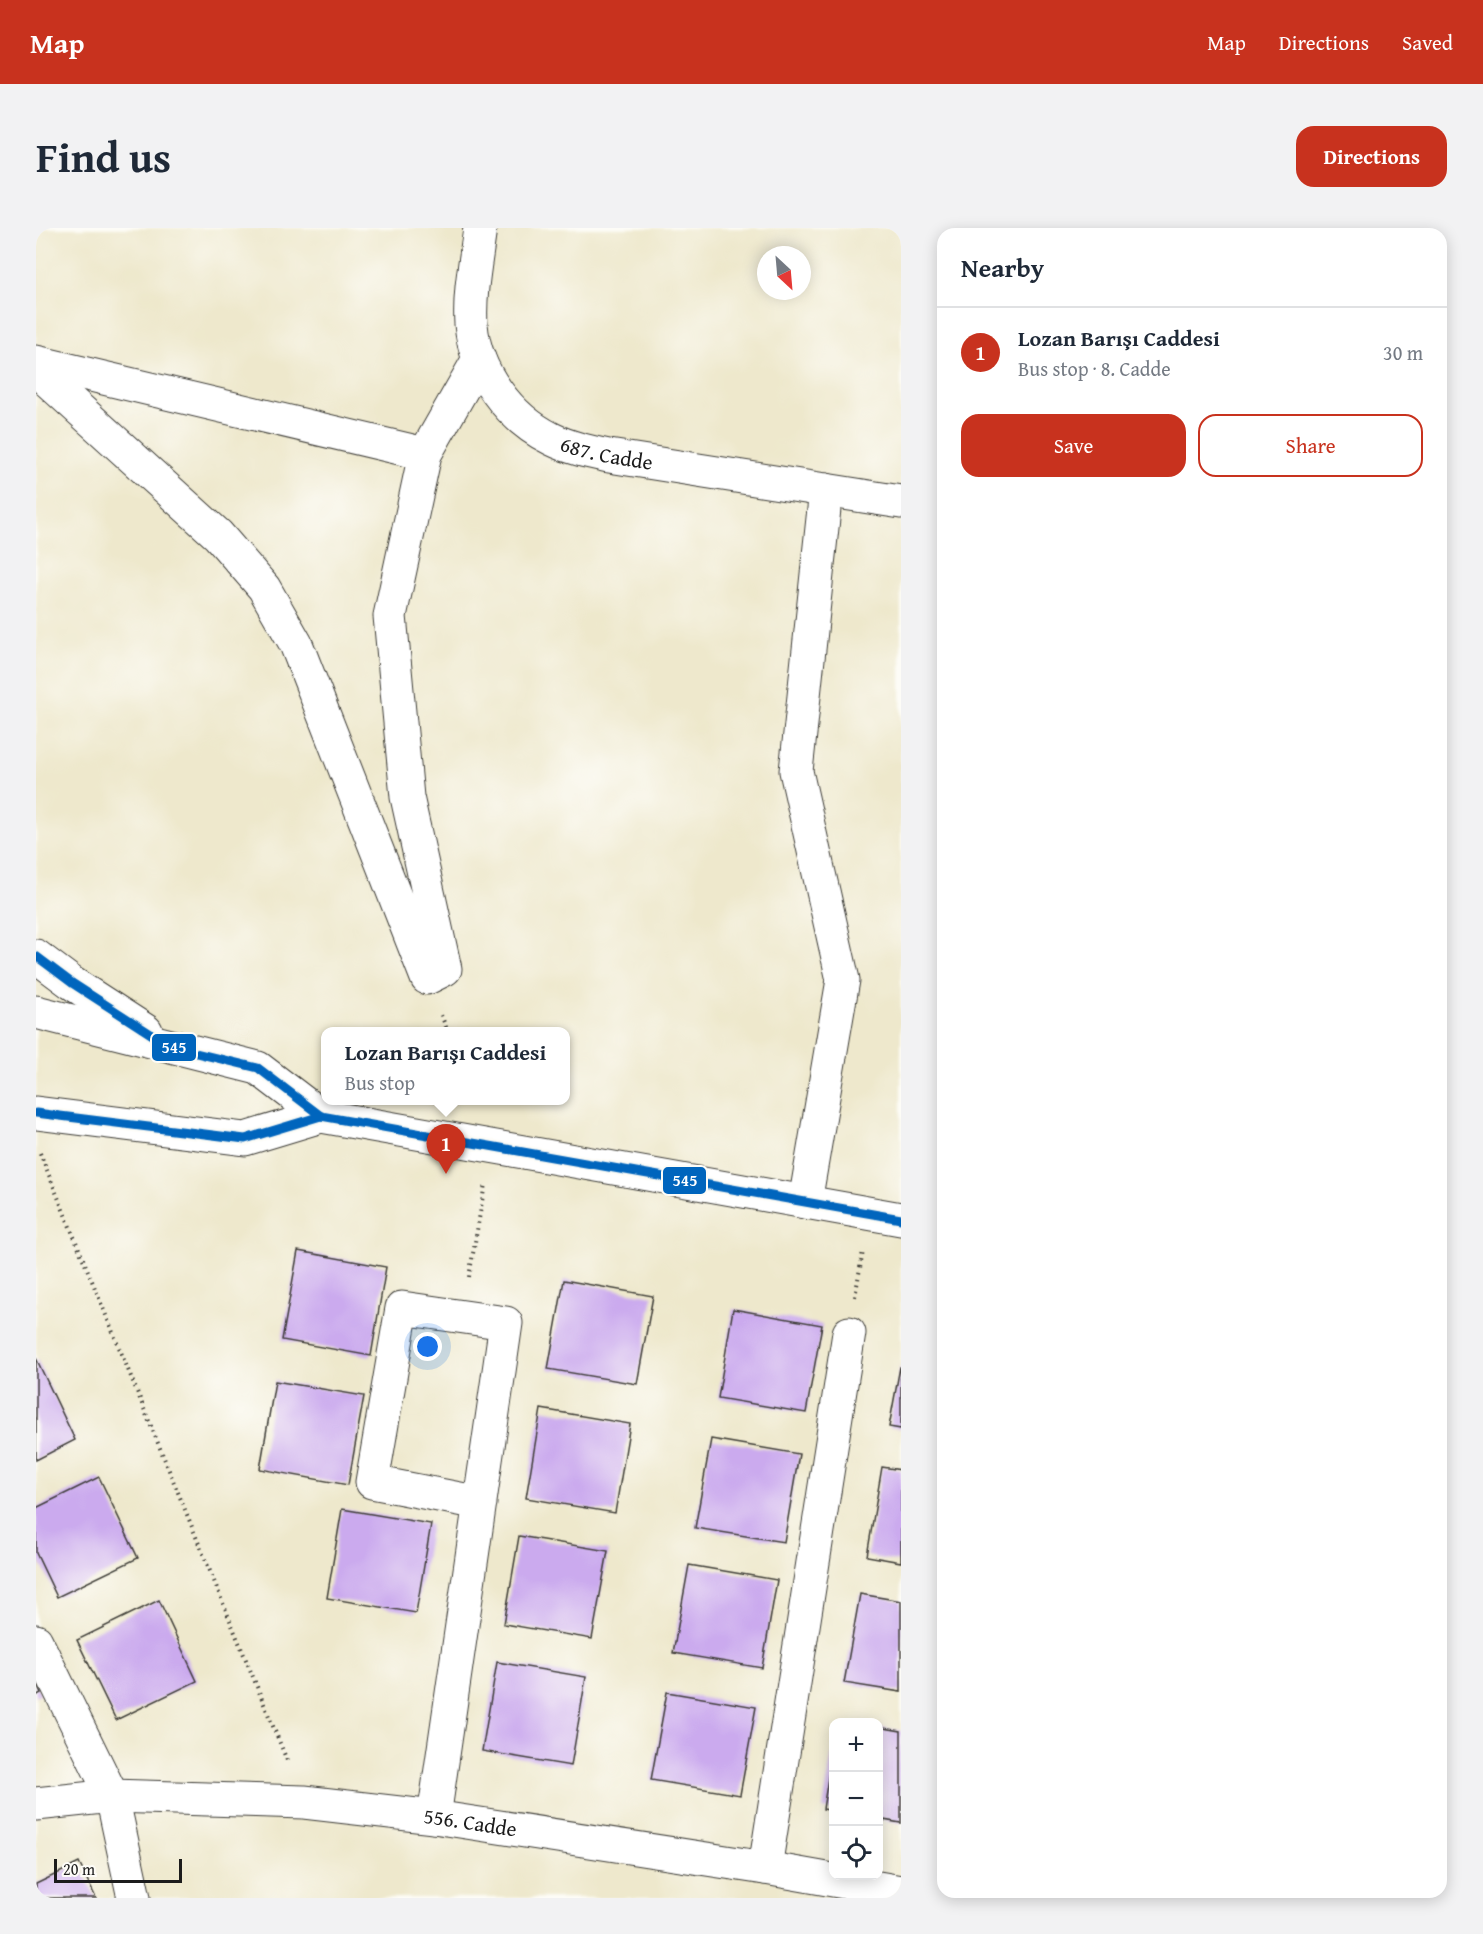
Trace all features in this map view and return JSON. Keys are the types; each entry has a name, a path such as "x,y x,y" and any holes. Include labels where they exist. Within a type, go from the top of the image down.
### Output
{"street":[{"name":"687. Cadde","path":"480,228 471,308 474,342 479,359 493,386 512,409 552,440 580,450 609,456 901,502"},
{"path":"36,370 218,536 264,588 296,644 426,978 445,969 407,797 390,616 424,454 479,359"},
{"path":"36,362 424,454"},
{"path":"805,1202 843,980 796,771 826,490"},
{"path":"36,956 72,983 171,1047"},
{"path":"36,1012 258,1068 321,1116"},
{"path":"36,1113 245,1139 321,1116 901,1219"},
{"path":"434,1817 480,1503 506,1323 402,1308 372,1482 480,1503"},
{"path":"765,1868 849,1333"},
{"path":"36,1641 112,1796 134,1898"},
{"name":"556. Cadde","path":"36,1804 112,1796 304,1802 434,1817 765,1868 901,1892"}],"path":[{"path":"36,1143 304,1802"},
{"path":"462,1317 492,1146"},
{"path":"849,1333 869,1213"}],"building":[{"path":"298,1251 386,1267 371,1356 282,1340"},
{"path":"564,1280 653,1296 637,1384 548,1369"},
{"path":"733,1309 822,1325 806,1413 718,1398"},
{"path":"36,1358 75,1440 36,1460"},
{"path":"901,1367 901,1429 889,1427"},
{"path":"275,1381 364,1396 348,1485 260,1469"},
{"path":"541,1409 630,1424 615,1513 526,1498"},
{"path":"711,1439 799,1454 784,1542 695,1528"},
{"path":"882,1467 901,1470 901,1562 867,1556"},
{"path":"99,1477 138,1558 57,1597 36,1553 36,1508"},
{"path":"342,1509 431,1524 416,1613 327,1598"},
{"path":"519,1536 608,1551 592,1639 504,1624"},
{"path":"689,1565 777,1580 762,1668 673,1653"},
{"path":"860,1594 901,1601 901,1692 844,1683"},
{"path":"159,1600 197,1681 116,1720 77,1640"},
{"path":"497,1662 586,1677 571,1766 482,1751"},
{"path":"36,1682 41,1693 36,1696"},
{"path":"667,1692 756,1707 740,1795 651,1780"},
{"path":"883,1728 901,1731 901,1823 883,1820"},
{"path":"829,1772 829,1810 823,1809"},
{"path":"79,1863 96,1898 36,1898 36,1884"}],"transit line":[{"name":"545","path":"36,956 72,983 171,1047 258,1068 321,1116"},
{"name":"545","path":"36,1113 245,1139 321,1116 901,1219"}],"place":[{"name":"Lozan Barışı Caddesi","path":"446,1174"}]}
